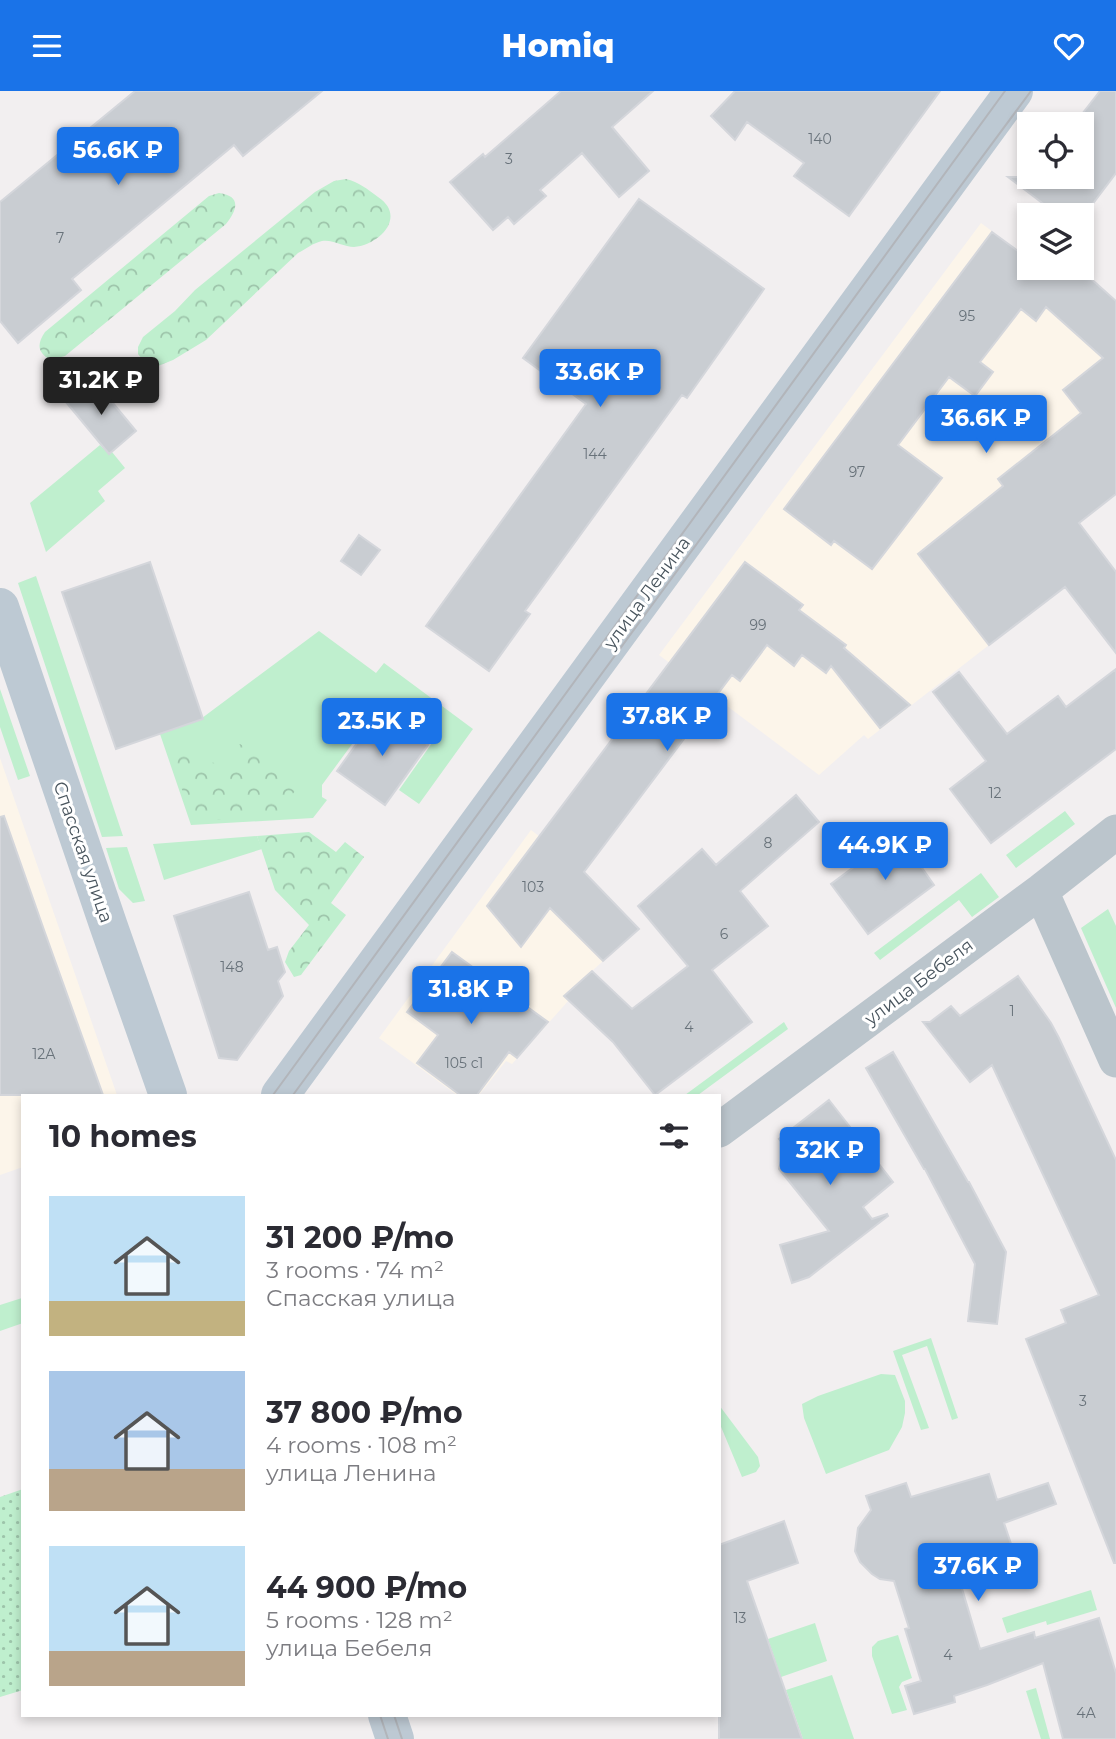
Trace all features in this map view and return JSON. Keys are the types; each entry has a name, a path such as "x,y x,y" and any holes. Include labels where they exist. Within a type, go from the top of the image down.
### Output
{"street":[{"name":"улица Ленина","path":"281,1094 1014,91"},
{"name":"Спасская улица","path":"0,607 168,1094"},
{"name":"улица Бебеля","path":"721,1129 1041,891 1116,832"},
{"path":"1041,891 1116,1060"},
{"path":"388,1717 395,1739"}],"shaded area":[{"path":"981,223 1017,250 1017,280 1092,280 1116,300 1116,457 945,590 989,645 868,739 864,735 819,775 659,655"},
{"path":"0,758 117,1094 21,1094 21,1168 0,1175"},
{"path":"531,830 581,868 639,929 564,996 569,1000 512,1064 506,1061 480,1094 456,1094 379,1038"}],"green space":[{"path":"346,179 363,186 386,205 390,221 381,235 364,245 354,247 326,241 313,245 298,253 206,340 158,366 142,359 138,354 138,347 143,337 175,311 195,290 315,192 334,181"},
{"path":"219,193 231,197 235,204 233,214 226,224 65,356 50,360 43,354 40,344 45,332 209,196"},
{"path":"100,445 109,454 112,452 125,468 98,491 105,501 46,552 30,503"},
{"path":"36,576 123,836 102,837 18,583"},
{"path":"319,631 376,673 384,663 473,729 419,804 399,790 432,743 380,706 322,785 322,797 327,800 313,818 191,825 160,734 198,721"},
{"path":"0,689 30,776 18,780 0,727"},
{"path":"240,744 257,754 275,755 290,773 296,790 285,803 288,813 259,817 249,809 225,820 198,818 182,789 173,756 180,752 209,759 222,770 232,765 233,749"},
{"path":"1065,811 1075,824 1016,868 1006,855"},
{"path":"309,832 336,852 345,842 364,857 331,903 346,915 301,975 294,977 285,962 289,951 309,925 275,890 257,836"},
{"path":"257,836 262,849 164,880 153,844"},
{"path":"127,847 145,901 133,903 119,889 106,848"},
{"path":"981,873 999,897 972,917 959,900 880,960 874,953"},
{"path":"1108,909 1116,926 1116,1008 1081,928"},
{"path":"784,1022 788,1029 699,1094 686,1094"},
{"path":"21,1298 21,1324 0,1331 0,1305"},
{"path":"931,1338 958,1418 952,1420 927,1346 902,1355 929,1428 921,1430 893,1351"},
{"path":"881,1374 895,1375 905,1401 902,1427 889,1450 826,1474 804,1418 802,1404"},
{"path":"721,1408 758,1457 760,1466 756,1472 742,1477 721,1427"},
{"path":"21,1490 21,1691 0,1697 0,1497"},
{"path":"1091,1590 1097,1610 1047,1625 1046,1621 1007,1633 1002,1618"},
{"path":"815,1623 827,1661 781,1677 768,1639"},
{"path":"898,1635 912,1678 902,1682 899,1687 907,1710 892,1714 872,1656 872,1647 878,1641"},
{"path":"832,1675 854,1739 803,1739 786,1690"},
{"path":"1036,1688 1050,1739 1041,1739 1026,1691"}],"building":[{"path":"135,91 322,91 243,156 234,145 72,279 81,290 18,343 0,321 0,202"},
{"path":"561,91 653,91 612,127 649,171 619,197 582,153 540,190 546,196 514,224 508,217 493,230 450,182 483,154 485,157"},
{"path":"735,91 940,91 849,216 794,176 804,163 747,122 735,140 711,116"},
{"path":"1100,91 1116,91 1116,173 1093,203 1042,203 1024,189 1094,189 1094,112 1084,112"},
{"path":"1008,177 1017,177 1017,184"},
{"path":"639,199 764,289 687,398 682,395 525,611 530,614 489,671 426,626 586,404 523,358"},
{"path":"992,232 1017,250 1017,280 1092,280 1116,301 1116,494 1079,523 1116,572 1116,653 1065,587 989,645 918,554 1003,486 998,479 1081,413 1063,390 1103,358 1046,307 1036,321 1021,309 980,362 993,372 975,396 949,377 898,445 942,478 872,569 834,541 831,545 784,509"},
{"path":"93,379 136,431 109,454 66,402"},
{"path":"359,535 380,550 361,575 341,561"},
{"path":"150,562 203,719 116,749 62,592"},
{"path":"745,562 803,605 799,610 846,645 844,648 910,705 880,728 831,666 826,673 802,655 794,666 767,645 740,681 732,675 584,872 639,929 603,961 550,908 521,947 487,906"},
{"path":"1116,669 1116,749 991,843 950,789 986,761 933,692 959,672 1007,734 1058,696 1066,707"},
{"path":"380,711 428,745 385,805 337,771"},
{"path":"796,795 819,822 740,891 768,926 712,970 752,1022 654,1094 613,1042 564,996 592,971 632,1009 688,966 638,906 702,849 716,865"},
{"path":"4,816 103,1094 0,1095 0,817"},
{"path":"905,829 927,859 920,865 934,885 868,934 831,884"},
{"path":"249,892 268,950 277,947 285,972 278,981 283,996 237,1060 219,1058 174,916"},
{"path":"452,952 548,1022 517,1058 509,1052 478,1094 459,1094 417,1063 438,1035 407,1012"},
{"path":"1018,976 1059,1038 1116,1160 1116,1563 1026,1339 1066,1323 1061,1310 1099,1295 992,1065 970,1082 923,1022 930,1022 951,1006 960,1016"},
{"path":"893,1052 969,1182 1006,1252 997,1324 968,1321 975,1264 925,1169 866,1068"},
{"path":"829,1100 893,1182 863,1207 872,1219 887,1214 888,1216 809,1277 792,1283 780,1245 829,1231 779,1169 785,1146 779,1139"},
{"path":"989,1474 997,1500 1048,1483 1056,1504 1004,1523 1011,1544 955,1565 980,1649 1034,1632 1035,1638 1099,1618 1116,1673 1116,1739 1063,1739 1043,1663 954,1696 955,1702 914,1714 905,1686 921,1681 905,1629 909,1628 894,1581 880,1579 872,1574 860,1562 855,1551 858,1528 871,1510 866,1496 906,1483 911,1497"},
{"path":"784,1521 798,1563 747,1581 802,1739 719,1739 721,1544"}],"tram line":[{"path":"274,1094 1005,91"},
{"path":"294,1094 1031,91"},
{"path":"381,1717 388,1739"},
{"path":"395,1717 402,1739"}]}
